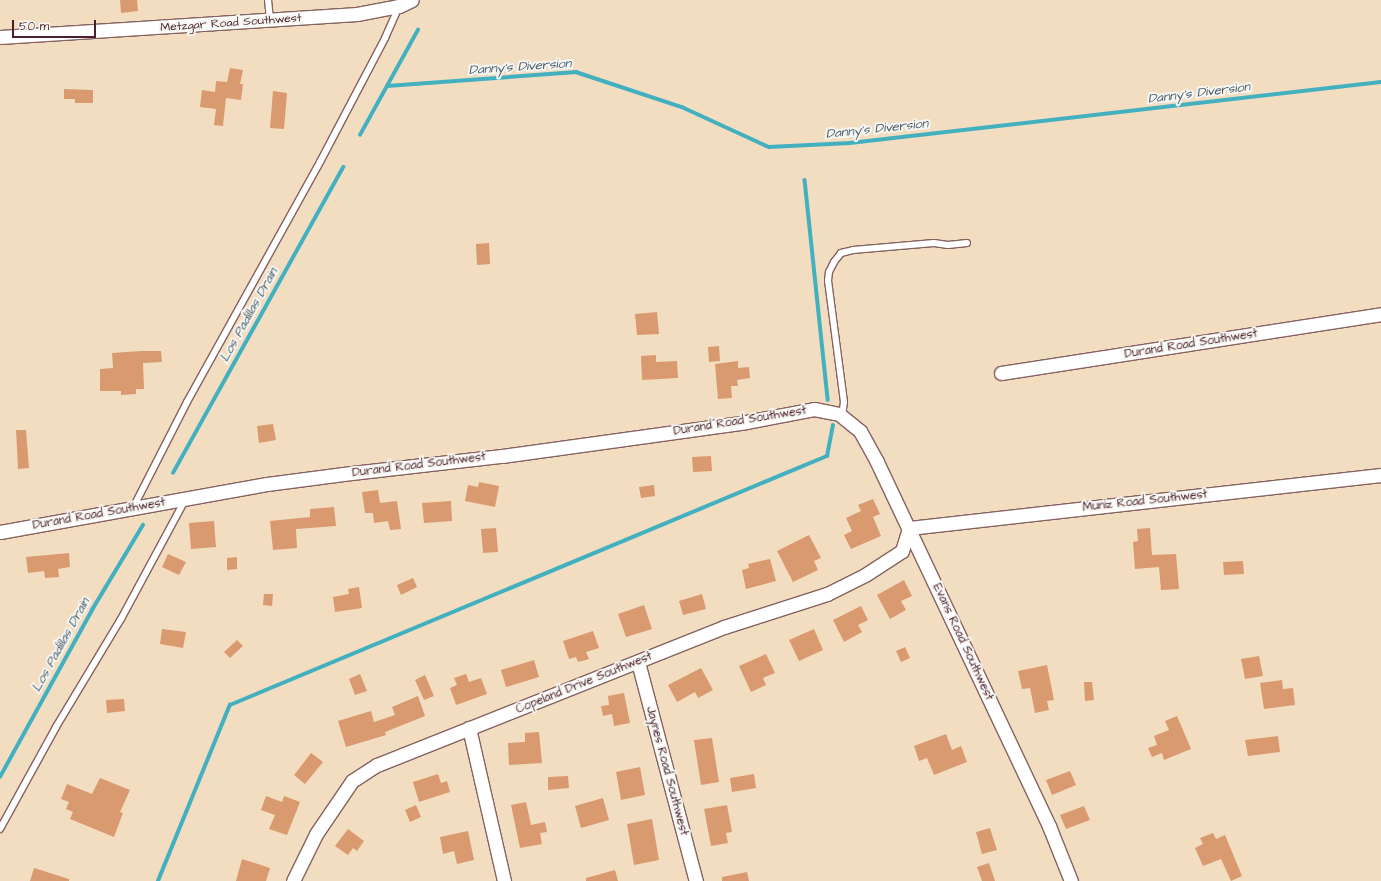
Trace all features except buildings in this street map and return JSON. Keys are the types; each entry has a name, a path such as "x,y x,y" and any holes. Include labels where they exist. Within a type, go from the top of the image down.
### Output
{"street":[{"name":"Metzgar Road Southwest","path":"0,37 357,14 399,6 412,0"},
{"name":"Durand Road Southwest","path":"1001,373 1381,314"},
{"name":"Durand Road Southwest","path":"0,532 185,500 267,484 406,465 502,456 691,430 814,409 841,415"},
{"name":"Evans Road Southwest","path":"841,415 860,431 909,528 1049,826 1071,881"},
{"name":"Muniz Road Southwest","path":"909,528 1381,475"},
{"name":"Copeland Drive Southwest","path":"293,881 316,834 352,781 377,765 724,627 813,599 846,585 865,575 902,551 909,528"},
{"name":"Jaynes Road Southwest","path":"638,662 696,881"},
{"path":"469,728 504,881"}],"lane":[{"path":"268,0 270,20"},
{"path":"132,508 187,402 320,162 385,38 399,6"},
{"path":"841,415 844,402 828,281 829,272 834,262 841,253 853,250 934,243 948,245 967,243"},
{"path":"0,829 56,727 121,619 185,500"}],"waterway":[{"name":"Danny's Diversion","path":"360,135 418,30"},
{"name":"Danny's Diversion","path":"387,86 576,72 682,107 769,147 850,143 1381,82"},
{"name":"Los Padillas Drain","path":"173,473 343,167"},
{"path":"805,180 828,400"},
{"path":"158,881 230,705 827,456 833,426"},
{"name":"Los Padillas Drain","path":"0,777 92,610 143,525"}]}
